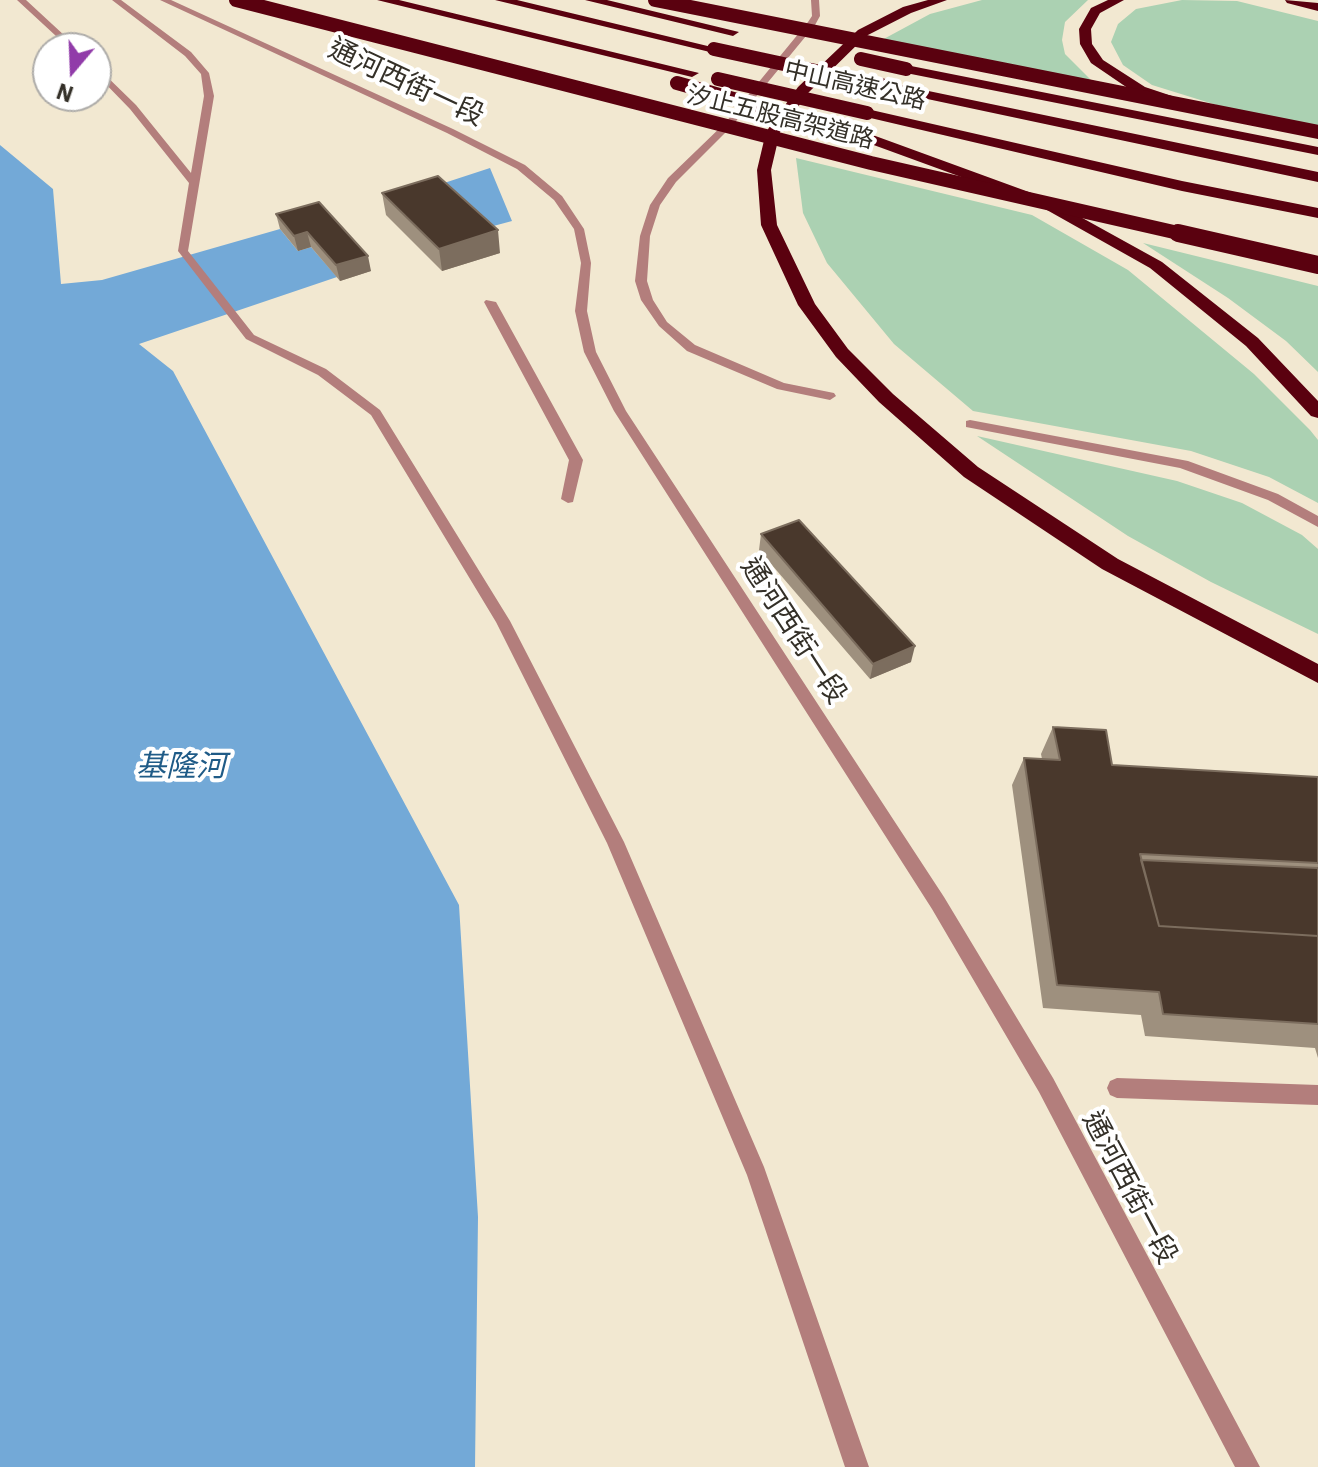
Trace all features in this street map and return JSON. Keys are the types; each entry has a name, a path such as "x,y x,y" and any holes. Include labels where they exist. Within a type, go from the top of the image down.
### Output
{"highway":[{"name":"汐止五股高架道路","path":"236,0 871,163 1318,265"},
{"name":"中山高速公路","path":"383,0 1182,186 1318,213"},
{"name":"中山高速公路","path":"501,0 714,49 1318,177"},
{"path":"591,0 740,34"},
{"path":"655,0 1318,132"},
{"path":"941,0 907,10 862,33 803,90 773,132 764,170 769,225 807,305 842,353 886,398 971,472 1110,564 1310,671"},
{"path":"1118,0 1095,11 1085,29 1086,44 1098,63 1140,90 1318,149"},
{"path":"1291,0 1318,7"},
{"path":"776,41 805,47"},
{"path":"561,43 677,83 854,133 1043,202 1156,265 1252,342 1318,412"},
{"path":"819,50 1318,149"},
{"path":"1182,186 1318,220"}],"street":[{"path":"21,0 56,32"},
{"path":"116,0 188,54 205,73 209,96 183,251 250,337 322,372 376,413 503,621 615,842 757,1174 857,1467"},
{"name":"通河西街一段","path":"164,0 478,145 521,167 558,198 579,229 586,263 581,311 590,352 620,411 946,916 1046,1085 1248,1467"},
{"path":"815,0 816,16 812,23 729,124 672,180 655,205 645,236 641,281 647,300 663,324 691,348 781,386 830,396"},
{"path":"112,85 195,184"},
{"path":"490,302 576,460 568,499"},
{"path":"970,424 1183,464 1273,497 1318,522"},
{"path":"1117,1088 1318,1095"}],"green space":[{"path":"982,0 1088,0 1065,22 1062,40 1065,54 1098,87 880,41 930,14"},
{"path":"1182,0 1237,1 1318,21 1318,127 1223,107 1152,85 1123,65 1111,42 1118,24 1136,9"},
{"path":"796,158 1032,215 1128,270 1254,374 1310,430 1318,440 1318,503 1269,477 1191,451 973,411 894,344 827,263 803,213"},
{"path":"1143,243 1318,286 1318,372 1286,341 1228,298"},
{"path":"977,436 1177,481 1242,503 1302,535 1318,549 1318,634 1211,582 1128,536"}],"water":[{"name":"基隆河","path":"0,145 53,189 61,284 102,280 280,229 298,251 311,247 337,277 139,344 173,371 459,905 478,1217 475,1467 0,1467"},
{"path":"490,168 512,221 486,228 438,185"}],"building":[{"path":"438,176 498,230 439,249 382,193"},
{"path":"319,202 368,256 336,265 307,232 294,236 276,214"},
{"path":"799,520 915,646 873,664 761,534"},
{"path":"1053,727 1106,730 1112,765 1318,777 1318,863 1140,854 1159,926 1318,936 1318,1024 1163,1014 1159,992 1057,985 1024,758 1060,760"},
{"path":"1141,860 1318,868 1318,936 1159,926"}]}
